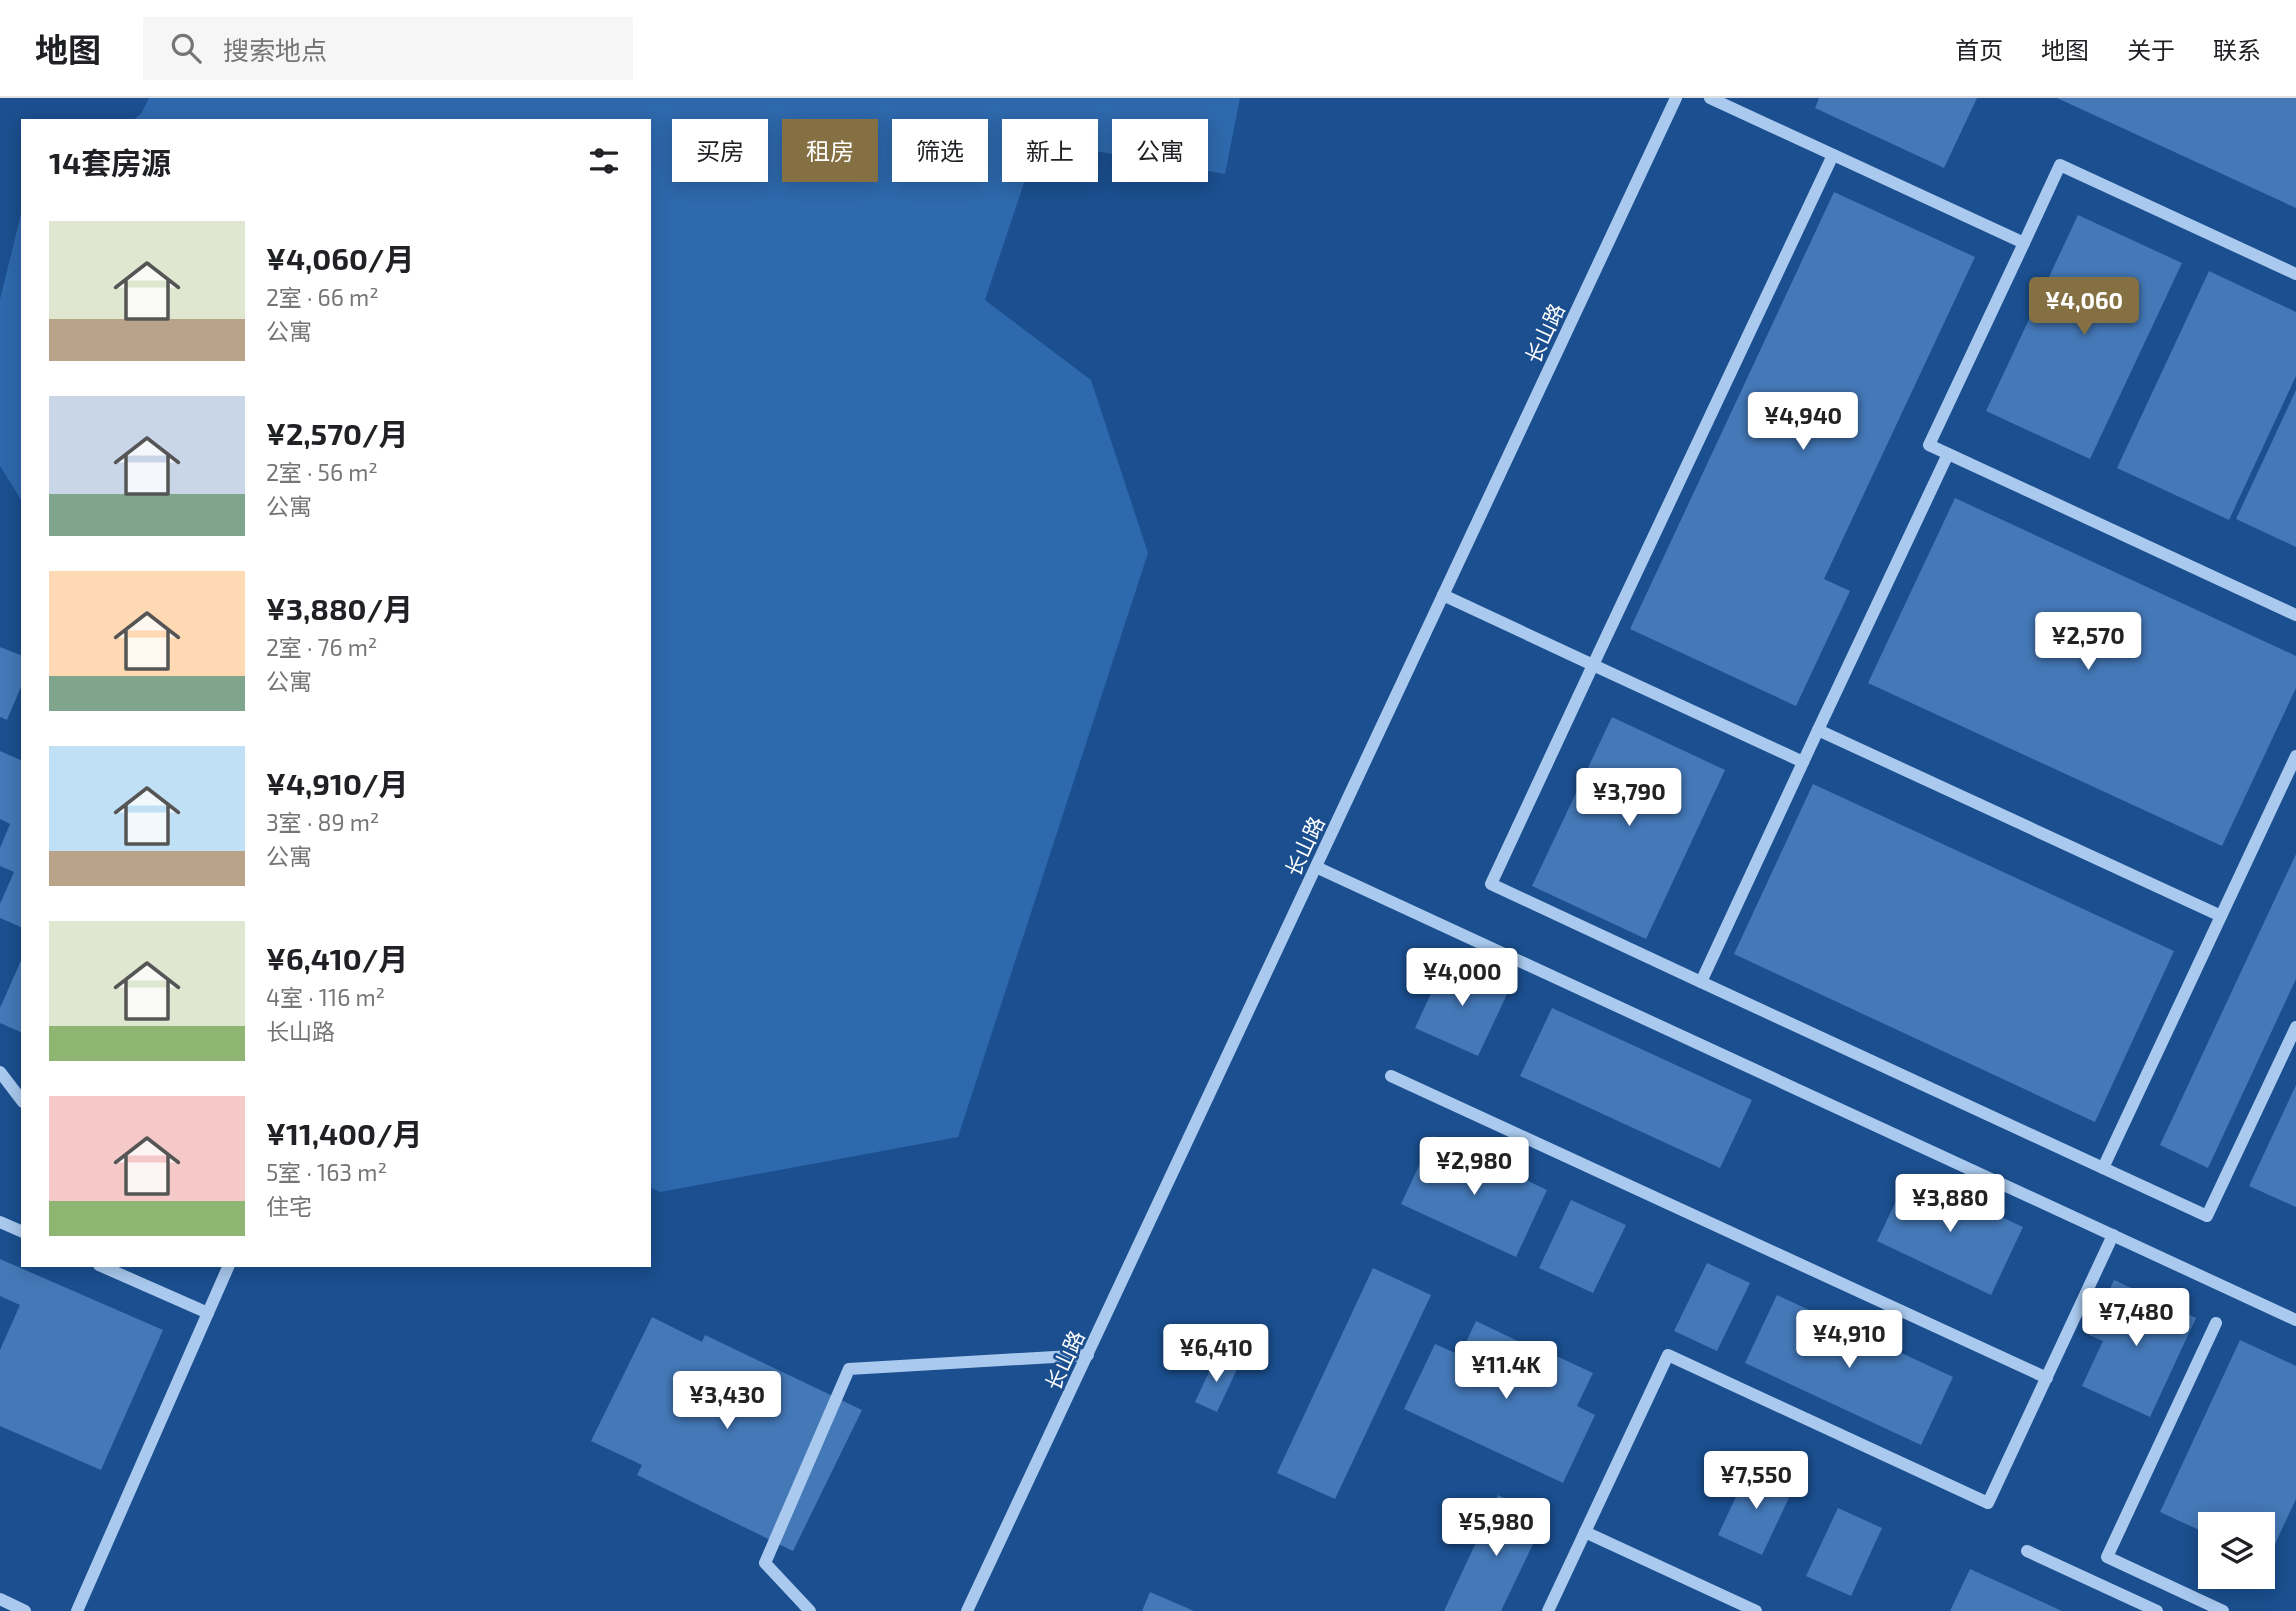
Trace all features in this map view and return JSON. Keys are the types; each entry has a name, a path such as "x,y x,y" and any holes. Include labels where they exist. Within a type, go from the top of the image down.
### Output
{"street":[{"name":"长山路","path":"967,1611 1676,98"},
{"path":"1710,98 2024,243"},
{"path":"1833,155 1491,884 2207,1216 2296,1027"},
{"path":"2296,274 2060,165 1929,445 2296,615"},
{"path":"1701,982 1948,454"},
{"path":"1443,595 1803,762"},
{"path":"1818,730 2221,916"},
{"path":"2103,1168 2296,756"},
{"path":"1316,867 2296,1320"},
{"path":"0,1072 21,1099"},
{"path":"1391,1076 2047,1378"},
{"path":"0,1222 21,1231"},
{"path":"1548,1611 1668,1355 1988,1503 2113,1236"},
{"path":"104,1267 208,1313"},
{"path":"77,1611 228,1267"},
{"path":"2216,1323 2107,1557 2223,1611"},
{"path":"810,1611 765,1563 849,1369 1088,1355"},
{"path":"1585,1532 1756,1611"},
{"path":"2027,1551 2157,1611"},
{"path":"0,1600 25,1611"}],"shaded area":[{"path":"149,98 1240,98 1225,174 1208,171 1208,119 1112,119 1112,154 1098,152 1098,119 1002,119 1002,182 1024,182 985,300 1091,380 1148,553 958,1137 660,1192 651,1188 651,119 135,119 141,114"},
{"path":"21,214 21,500 0,466 0,299"}],"building":[{"path":"1819,98 1977,98 1944,168 1815,108"},
{"path":"2057,98 2296,98 2296,208"},
{"path":"1834,192 1975,257 1824,579 1850,591 1796,706 1630,629"},
{"path":"2078,215 2182,263 2090,459 1986,411"},
{"path":"2209,271 2296,312 2296,376 2229,520 2117,468"},
{"path":"2296,390 2296,547 2236,519"},
{"path":"1955,498 2296,656 2296,688 2222,846 1868,683"},
{"path":"0,647 21,655 21,687 7,720 0,717"},
{"path":"1612,717 1725,770 1646,939 1532,886"},
{"path":"0,751 21,760 21,927 0,918 0,904 14,872 0,866 0,848 10,824 0,819"},
{"path":"1813,784 2174,951 2095,1122 1734,954"},
{"path":"2296,854 2296,979 2208,1168 2160,1145"},
{"path":"1447,959 1510,988 1478,1056 1415,1028"},
{"path":"21,961 21,1032 0,1023 0,1008"},
{"path":"1552,1008 1752,1100 1720,1168 1520,1076"},
{"path":"2296,1085 2296,1207 2249,1186"},
{"path":"1433,1136 1547,1190 1516,1257 1401,1204"},
{"path":"1909,1174 2023,1227 1991,1295 1877,1241"},
{"path":"1571,1200 1626,1225 1593,1293 1539,1268"},
{"path":"0,1259 163,1330 101,1470 0,1426 0,1350 20,1305 0,1296"},
{"path":"1707,1263 1750,1283 1717,1351 1674,1331"},
{"path":"1373,1268 1431,1295 1335,1499 1277,1473"},
{"path":"2114,1280 2196,1318 2150,1417 2082,1386 2103,1341 2089,1335"},
{"path":"1777,1295 1953,1377 1921,1445 1745,1363"},
{"path":"652,1317 702,1342 705,1335 862,1410 793,1551 637,1475 642,1465 591,1441"},
{"path":"1476,1321 1522,1343 1508,1375 1525,1384 1541,1349 1593,1373 1577,1406 1595,1415 1563,1483 1404,1409 1435,1344 1460,1355"},
{"path":"2240,1340 2296,1366 2296,1499 2275,1544 2275,1512 2198,1512 2198,1529 2160,1512"},
{"path":"1216,1357 1238,1367 1217,1412 1195,1402"},
{"path":"1750,1467 1794,1487 1762,1555 1718,1535"},
{"path":"1498,1495 1546,1517 1501,1611 1444,1611"},
{"path":"1838,1508 1882,1528 1851,1596 1806,1576"},
{"path":"1970,1569 2014,1589 2062,1611 1950,1611"},
{"path":"1150,1592 1194,1611 1142,1611"}]}
